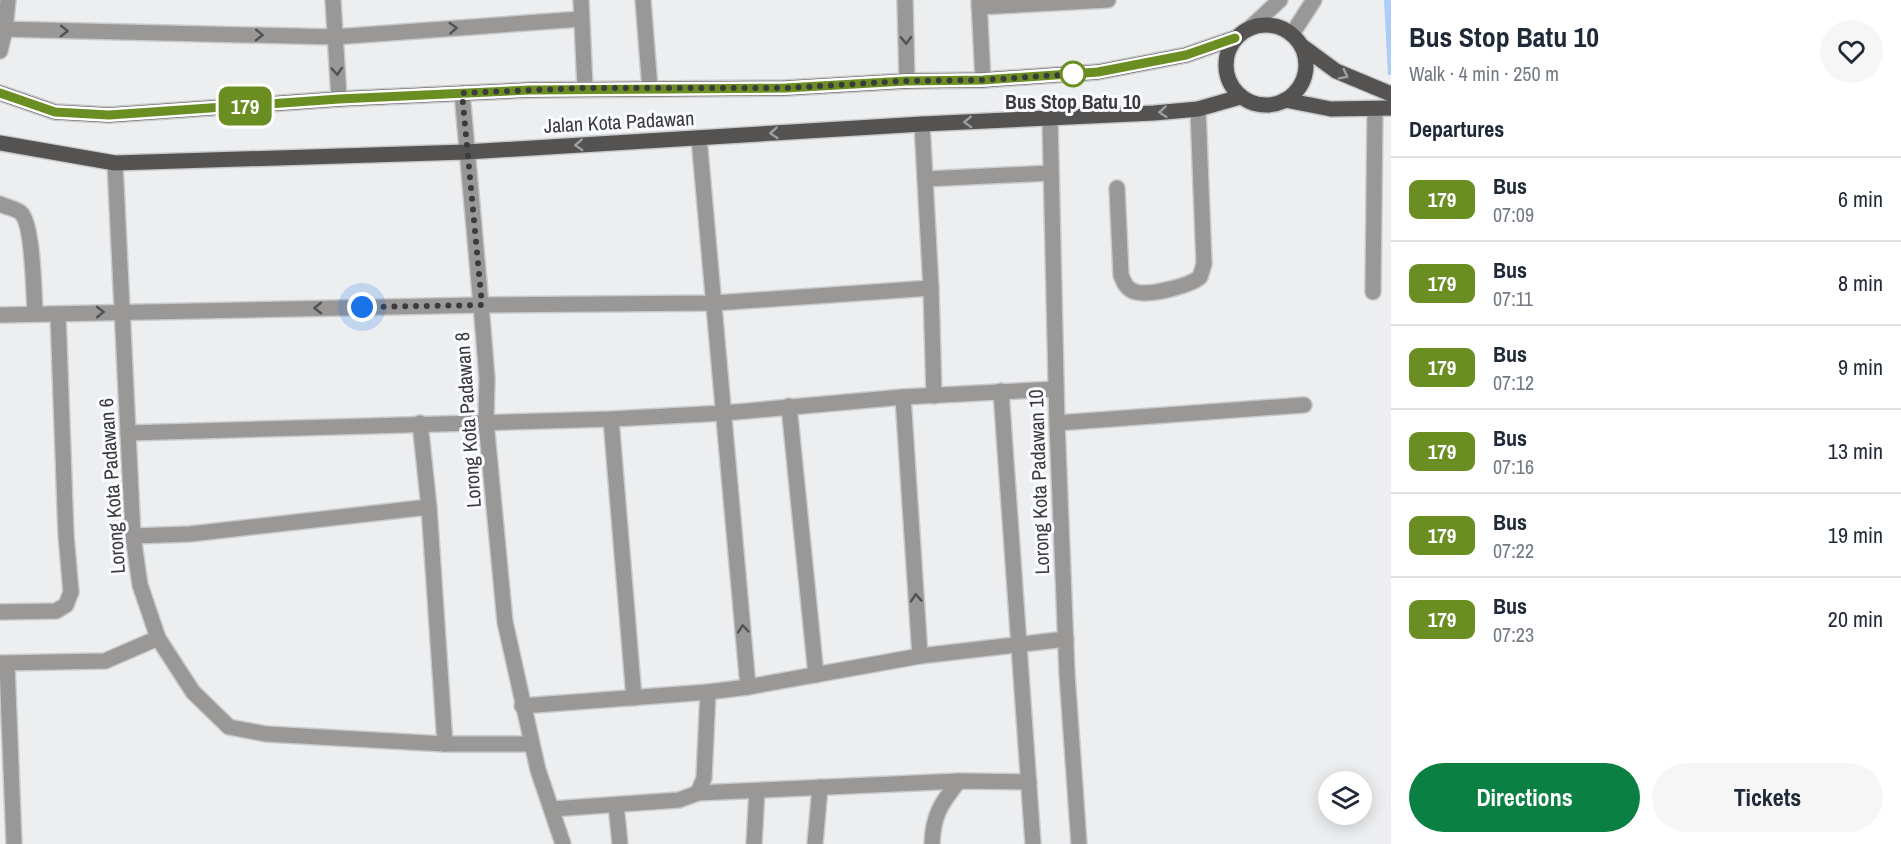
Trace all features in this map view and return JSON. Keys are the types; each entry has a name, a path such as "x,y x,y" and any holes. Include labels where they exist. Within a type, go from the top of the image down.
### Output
{"main road":[{"path":"1302,46 1305,58 1304,77 1295,93 1285,100 1274,104 1251,103 1240,97 1232,87 1226,69 1229,49 1235,38 1251,27 1262,24 1272,25 1292,34 1302,46 1336,71 1391,94"},
{"name":"Jalan Kota Padawan","path":"0,93 55,112 109,115 339,99 585,88 786,88 906,81 983,80 1098,72 1186,55 1235,38"},
{"name":"Jalan Kota Padawan","path":"0,143 115,163 466,152 1198,109 1240,97"},
{"path":"1285,100 1320,108 1391,108"}],"street":[{"path":"0,51 8,0"},
{"path":"333,0 339,99"},
{"path":"581,0 585,88"},
{"path":"643,0 650,89"},
{"path":"905,0 906,81"},
{"path":"983,80 979,4 1108,0"},
{"path":"1251,27 1280,0"},
{"path":"1292,34 1314,0"},
{"path":"3,29 334,37 581,19"},
{"name":"Lorong Kota Padawan 8","path":"462,93 482,305 487,378 486,422 505,622 531,744 564,844"},
{"path":"1117,188 1121,275 1129,290 1144,293 1188,284 1200,277 1204,264 1198,109"},
{"path":"1373,292 1375,109"},
{"name":"Lorong Kota Padawan 10","path":"1050,119 1057,423 1066,639 1079,844"},
{"path":"922,124 934,396"},
{"path":"699,138 748,687"},
{"name":"Lorong Kota Padawan 6","path":"115,163 133,536 140,585 158,638 193,692 229,727 266,734 445,744 531,744"},
{"path":"925,179 1051,173"},
{"path":"0,204 21,212 26,219 30,237 35,314"},
{"path":"0,315 482,305 715,303 931,288"},
{"path":"0,612 56,611 66,605 71,592 66,535 58,314"},
{"path":"128,433 724,413 903,397 1056,389"},
{"path":"1002,391 1033,844"},
{"path":"903,397 920,656"},
{"path":"1057,423 1304,405"},
{"path":"789,406 816,675"},
{"path":"611,418 634,698"},
{"path":"420,423 429,507 445,744"},
{"path":"133,536 190,534 429,507"},
{"path":"14,844 3,664 105,662 158,638"},
{"path":"522,706 708,692 920,656 1066,639"},
{"path":"696,793 704,778 708,692"},
{"path":"552,809 679,800 696,793 959,781 1029,782"},
{"path":"932,844 933,825 940,805 959,781"},
{"path":"815,844 820,787"},
{"path":"754,844 757,791"},
{"path":"616,805 620,844"}],"shaded area":[{"path":"1384,0 1391,0 1391,75 1388,75"}],"bus line":[{"name":"179","path":"0,93 55,112 109,115 339,99 529,90 786,88 906,81 983,80 1098,72 1186,55 1235,38"}],"place":[{"name":"Bus Stop Batu 10","path":"1073,74"}],"route":[{"path":"362,307 482,305 462,93 585,88 786,88 1075,74 1073,74"}]}
